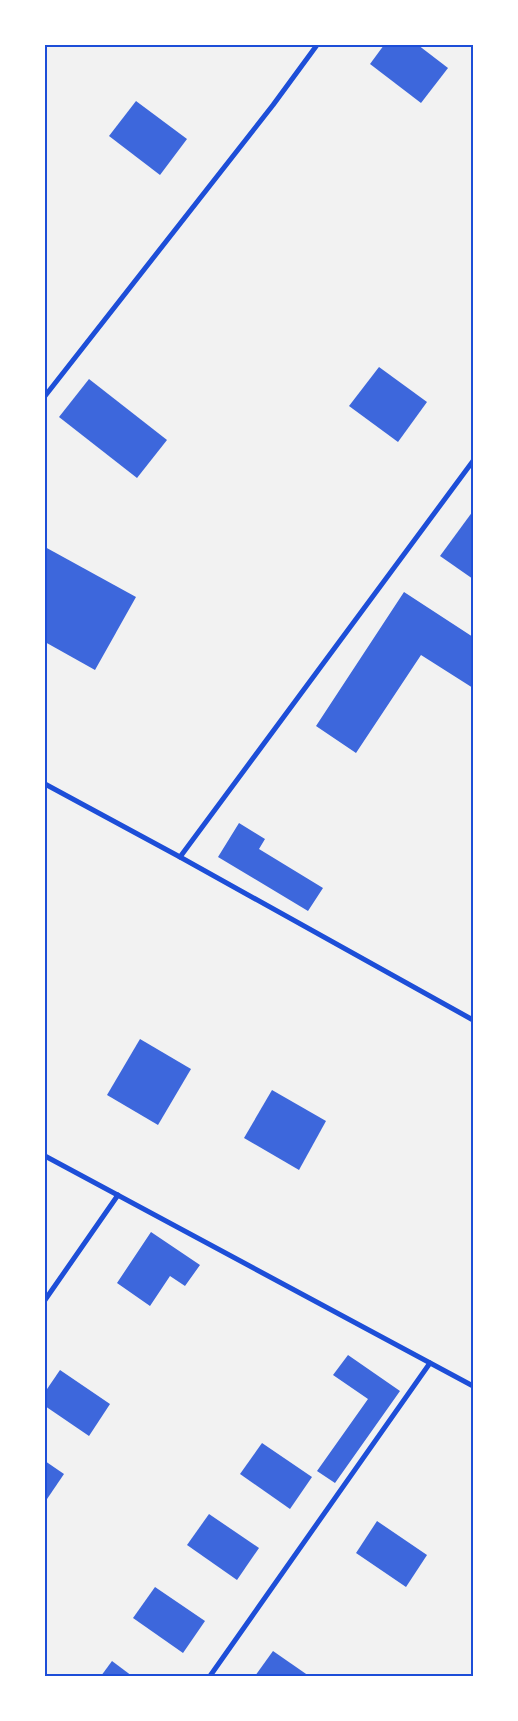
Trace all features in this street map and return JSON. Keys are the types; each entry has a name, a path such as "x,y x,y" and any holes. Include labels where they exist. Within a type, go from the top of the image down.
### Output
{"street":[{"path":"45,396 273,105 317,45"},
{"path":"180,857 473,461"},
{"path":"45,784 473,1020"},
{"path":"45,1156 473,1386"},
{"path":"45,1300 118,1195"},
{"path":"210,1676 430,1363"}],"building":[{"path":"384,45 418,45 448,68 421,103 370,64"},
{"path":"136,101 187,139 160,175 109,136"},
{"path":"379,367 427,402 398,442 349,406"},
{"path":"89,379 167,440 137,478 59,417"},
{"path":"473,511 473,579 440,556"},
{"path":"45,547 136,597 95,670 45,642"},
{"path":"404,592 473,637 473,688 421,655 356,753 316,726"},
{"path":"239,823 265,839 259,849 323,888 308,911 218,857"},
{"path":"140,1039 191,1069 158,1125 107,1095"},
{"path":"272,1090 326,1121 299,1170 244,1138"},
{"path":"151,1232 200,1265 185,1286 170,1276 150,1306 117,1283"},
{"path":"348,1355 400,1391 335,1483 317,1471 368,1399 333,1375"},
{"path":"60,1370 110,1404 89,1436 45,1406 45,1392"},
{"path":"262,1443 312,1477 290,1509 240,1474"},
{"path":"45,1461 64,1474 45,1502"},
{"path":"209,1514 259,1548 237,1580 187,1545"},
{"path":"377,1521 427,1555 406,1587 356,1553"},
{"path":"155,1587 205,1621 183,1653 133,1618"},
{"path":"273,1651 309,1676 255,1676"},
{"path":"112,1661 132,1676 101,1676"}]}
